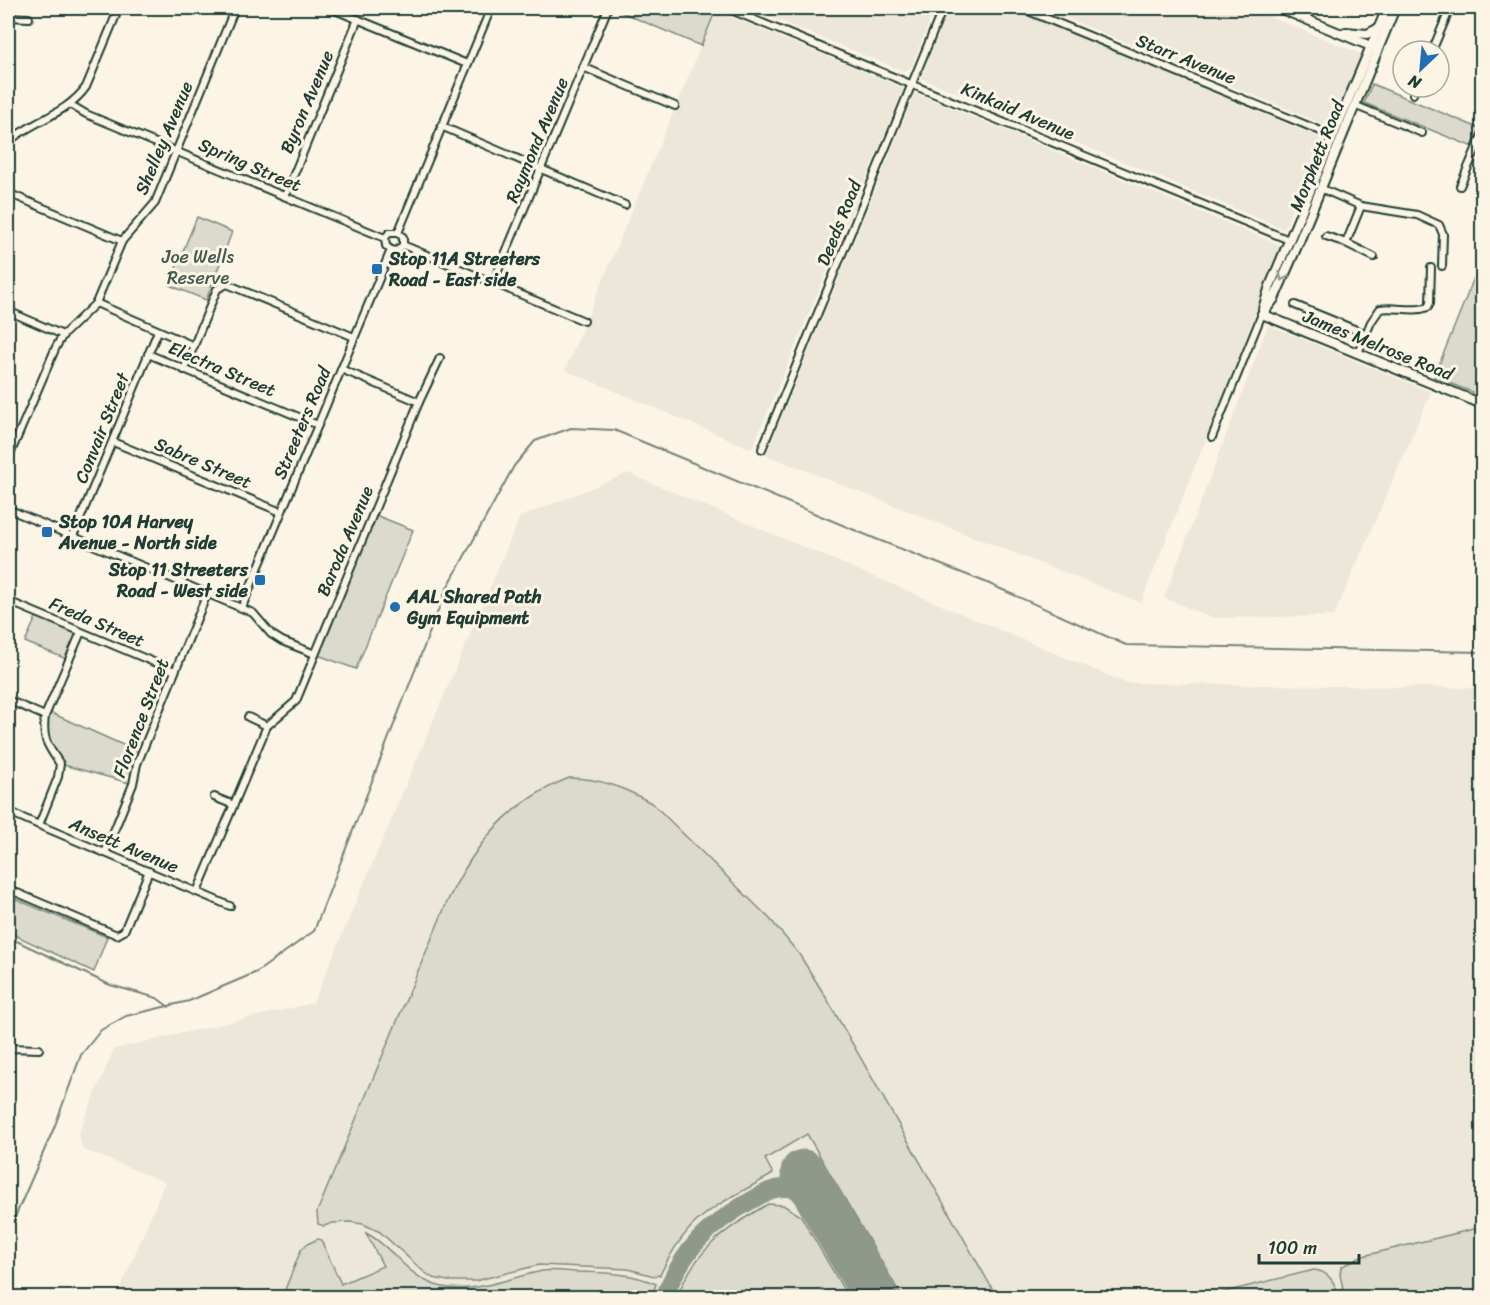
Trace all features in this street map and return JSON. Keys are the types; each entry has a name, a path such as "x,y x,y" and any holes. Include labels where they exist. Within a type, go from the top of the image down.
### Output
{"street":[{"path":"8,142 71,105 86,87 118,8"},
{"name":"Shelley Avenue","path":"8,459 56,347 63,335 96,303 122,241 155,204 235,8"},
{"path":"330,8 467,64"},
{"path":"398,233 491,8"},
{"name":"Raymond Avenue","path":"494,283 608,8"},
{"name":"Kinkaid Avenue","path":"726,8 913,83 1298,244"},
{"name":"Deeds Road","path":"762,449 943,8"},
{"name":"Starr Avenue","path":"1021,8 1337,138"},
{"path":"1279,8 1374,47"},
{"name":"Morphett Road","path":"1212,437 1289,240 1354,105 1374,47 1377,29 1387,8"},
{"name":"Morphett Road","path":"1262,314 1274,299 1298,244 1374,47 1395,8"},
{"path":"1437,39 1449,11 1453,8"},
{"path":"8,17 29,18"},
{"name":"Byron Avenue","path":"285,196 358,20"},
{"path":"1321,25 1345,32 1367,34 1377,29"},
{"path":"583,67 675,106"},
{"name":"Spring Street","path":"71,105 86,114 385,238"},
{"path":"1354,105 1422,133"},
{"path":"441,126 625,205"},
{"path":"8,129 14,137"},
{"path":"1460,186 1482,135"},
{"path":"1320,188 1361,206 1417,215 1438,225 1443,234 1442,266"},
{"path":"8,193 122,241"},
{"path":"1346,243 1361,206"},
{"path":"389,233 398,233 403,237 403,245 397,250 391,250 386,246 385,238 389,233"},
{"path":"1326,236 1374,257"},
{"path":"403,245 584,321"},
{"name":"Streeters Road","path":"242,608 391,250"},
{"path":"1358,353 1380,309 1428,307 1431,268"},
{"path":"184,370 217,289 227,284 354,336"},
{"path":"96,303 194,346"},
{"path":"1295,305 1366,334"},
{"path":"8,311 63,335"},
{"name":"James Melrose Road","path":"1262,314 1482,404"},
{"name":"Convair Street","path":"73,537 158,331"},
{"name":"Electra Street","path":"148,354 318,425"},
{"name":"Baroda Avenue","path":"197,892 267,726 296,700 419,402 440,358"},
{"path":"341,369 419,402"},
{"name":"Sabre Street","path":"113,442 281,512"},
{"path":"8,509 254,613 271,634 282,641 315,654"},
{"name":"Florence Street","path":"105,854 133,784 137,764 207,594"},
{"name":"Freda Street","path":"8,601 175,671"},
{"path":"39,825 58,777 60,764 46,745 43,730 45,716 81,632"},
{"path":"8,700 45,716"},
{"path":"248,717 267,726"},
{"path":"214,796 234,805"},
{"name":"Ansett Avenue","path":"8,808 39,825 230,906"},
{"path":"8,889 117,935 124,931 149,871"},
{"path":"8,1048 39,1049"}],"shaded area":[{"path":"757,8 935,8 911,68 903,71 758,12"},
{"path":"949,8 1009,8 1323,139 1284,229 921,78"},
{"path":"1042,8 1248,8 1364,55 1331,127"},
{"path":"716,11 904,88 752,449 565,370"},
{"path":"915,93 1282,246 1141,603 766,455"},
{"path":"1268,325 1431,392 1334,616 1212,618 1164,598"},
{"path":"628,473 1126,683 1482,688 1482,1297 117,1297 165,1182 82,1149 79,1132 114,1049 313,1003 520,517"}],"green space":[{"path":"616,8 705,8 715,12 701,46 616,10"},
{"path":"1372,84 1391,92 1391,99 1408,99 1481,129 1473,147 1364,103"},
{"name":"Joe Wells Reserve","path":"197,217 232,232 206,300 169,285"},
{"path":"1482,258 1482,396 1434,377"},
{"path":"373,514 413,530 356,669 315,654"},
{"path":"38,613 81,632 69,660 25,642"},
{"path":"47,711 141,753 133,784 60,764 46,745"},
{"path":"569,778 581,778 612,785 653,804 770,919 799,954 997,1297 902,1297 807,1134 765,1159 773,1174 719,1204 691,1227 674,1250 660,1275 654,1276 628,1269 539,1265 475,1281 448,1281 433,1278 424,1272 380,1232 363,1224 350,1222 324,1226 318,1224 317,1212 447,902 458,881 482,844 511,813 547,788"},
{"path":"8,896 107,937 94,972 8,932"},
{"path":"768,1204 783,1205 801,1216 848,1297 677,1297 693,1266 713,1242 738,1222"},
{"path":"1482,1227 1482,1297 1345,1297 1340,1275 1341,1267 1359,1257"},
{"path":"366,1233 384,1245 407,1268 435,1285 448,1288 474,1288 552,1270 626,1275 656,1284 651,1298 282,1297 301,1250 318,1239 321,1240 341,1284 383,1266"},
{"path":"1314,1270 1324,1273 1331,1279 1339,1297 1204,1297"}],"waterway":[{"path":"8,1233 54,1128 81,1055 101,1030 126,1016 189,1001 257,972 314,931 446,590 514,466 535,441 571,428 614,430 985,582 1126,645 1482,652"},
{"path":"8,937 110,985 157,998 169,1007"}],"taxiway":[{"path":"664,1298 688,1252 710,1229 736,1209 764,1193 781,1188 791,1188 806,1194 823,1207"}],"runway":[{"path":"803,1172 876,1298"}],"place":[{"name":"Stop 11A Streeters Road - East side","path":"377,269"},
{"name":"Stop 10A Harvey Avenue - North side","path":"47,532"},
{"name":"Stop 11 Streeters Road - West side","path":"260,580"},
{"name":"AAL Shared Path Gym Equipment","path":"395,607"}]}
